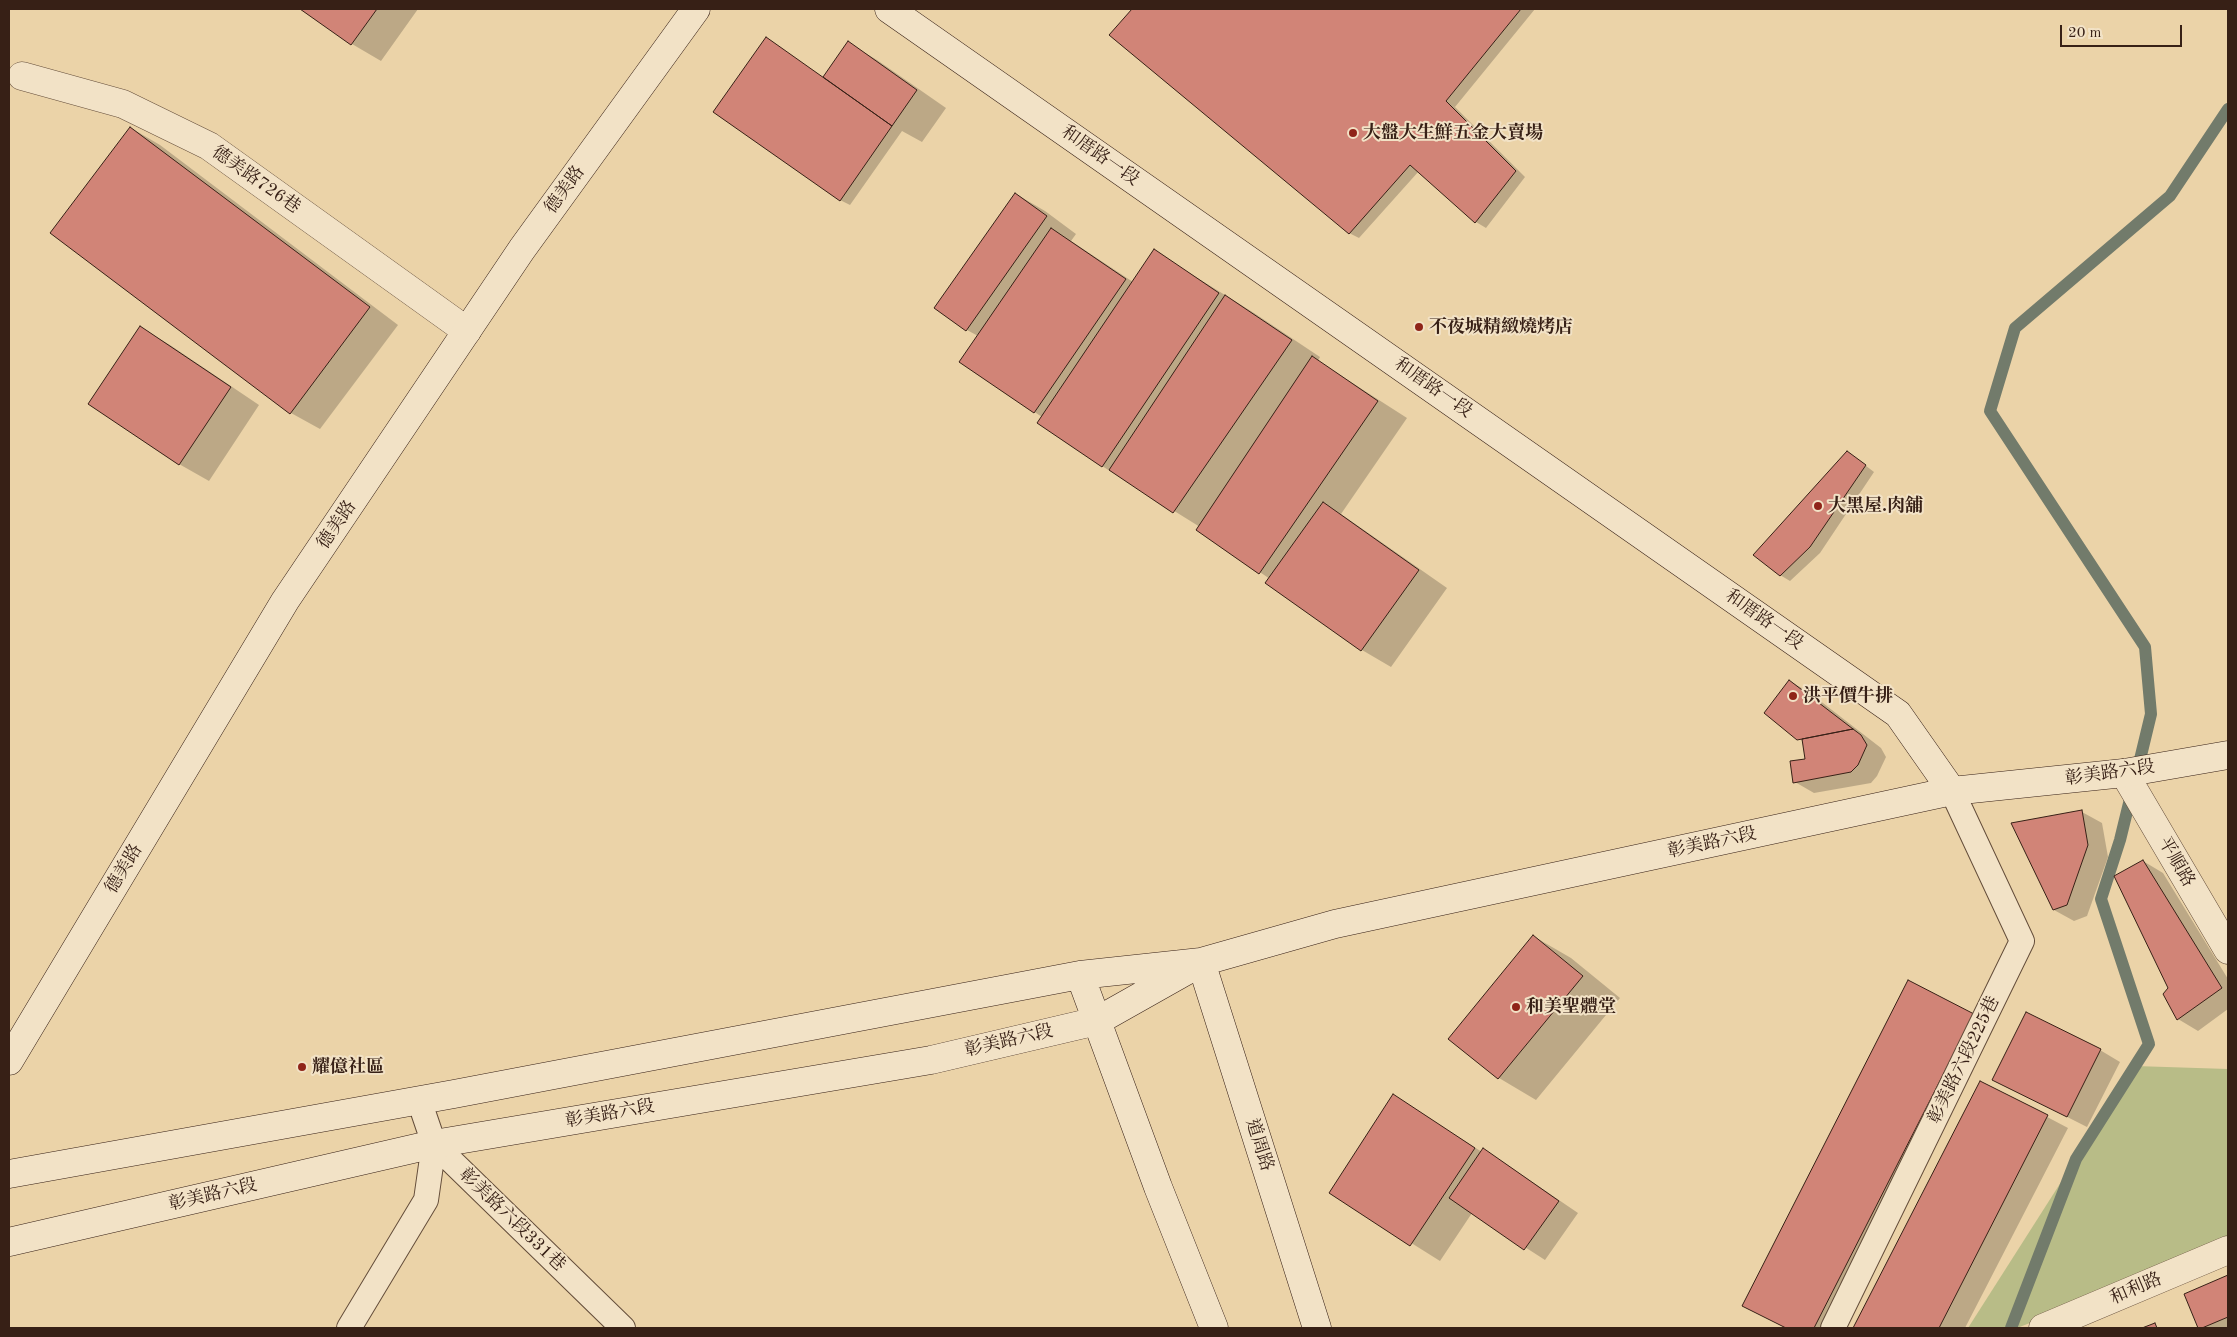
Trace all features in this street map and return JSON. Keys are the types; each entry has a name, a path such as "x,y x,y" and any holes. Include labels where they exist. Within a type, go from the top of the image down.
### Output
{"street":[{"name":"德美路","path":"9,1061 285,601 522,249 696,9"},
{"name":"和厝路一段","path":"889,9 1898,714 1952,791"},
{"name":"德美路726巷","path":"22,76 123,104 209,146 467,331"},
{"name":"彰美路六段","path":"9,1174 418,1100 1080,976 1201,962 1335,924 1952,791 2124,773 2228,755"},
{"name":"平順路","path":"2124,773 2228,950"},
{"name":"彰美路六段","path":"9,1242 434,1144 931,1060 1097,1021 1201,962"},
{"name":"道周路","path":"1201,962 1317,1328"},
{"path":"1080,976 1158,1187 1214,1328"},
{"name":"和利路","path":"2043,1328 2228,1250"}],"lane":[{"name":"彰美路六段225巷","path":"1833,1328 2022,941 1952,791"},
{"name":"彰美路六段331巷","path":"418,1100 434,1144 623,1328"},
{"path":"349,1328 426,1200 434,1144"}],"green space":[{"path":"2135,1066 2228,1069 2228,1246 2017,1328 1968,1328"}],"building":[{"path":"300,9 377,9 351,45"},
{"name":"大盤大生鮮五金大賣場","path":"1132,9 1521,9 1446,101 1516,171 1475,223 1410,165 1349,234 1109,35"},
{"path":"766,37 892,126 840,201 713,112"},
{"path":"848,41 917,90 892,126 823,77"},
{"path":"130,127 370,307 290,414 50,233"},
{"path":"1015,193 1047,216 966,331 934,308"},
{"path":"1051,228 1126,279 1034,413 959,362"},
{"path":"1154,249 1219,293 1102,467 1037,423"},
{"path":"1225,295 1292,340 1173,513 1109,470"},
{"path":"140,326 231,387 179,465 88,404"},
{"path":"1312,356 1378,401 1259,574 1196,530"},
{"name":"大黑屋.肉舖","path":"1847,451 1866,465 1810,547 1780,576 1753,555"},
{"path":"1323,502 1419,570 1361,651 1265,583"},
{"name":"洪平價牛排","path":"1789,680 1853,729 1797,740 1764,713"},
{"path":"1853,729 1861,735 1867,745 1858,765 1851,772 1793,783 1790,761 1805,759 1802,739"},
{"path":"2082,810 2088,845 2067,905 2053,910 2011,823"},
{"path":"2143,860 2222,988 2177,1020 2163,994 2168,988 2114,876"},
{"name":"和美聖體堂","path":"1533,935 1583,976 1498,1079 1448,1039"},
{"path":"1908,980 1974,1014 1814,1328 1786,1328 1742,1306"},
{"path":"2026,1012 2101,1049 2067,1117 1992,1080"},
{"path":"1980,1081 2048,1115 1939,1328 1853,1328"},
{"path":"1393,1094 1475,1148 1410,1246 1329,1193"},
{"path":"1483,1148 1559,1201 1524,1250 1449,1198"},
{"path":"2228,1275 2228,1317 2198,1328 2184,1294"},
{"path":"2155,1323 2157,1328 2142,1328"}],"waterway":[{"path":"2137,772 2151,714 2145,647 1990,411 2015,328 2170,196 2228,109"},
{"path":"2011,1328 2076,1159 2149,1044 2101,899 2120,840 2132,791"}],"place":[{"name":"大盤大生鮮五金大賣場","path":"1353,133"},
{"name":"不夜城精緻燒烤店","path":"1419,327"},
{"name":"大黑屋.肉舖","path":"1818,506"},
{"name":"洪平價牛排","path":"1793,696"},
{"name":"和美聖體堂","path":"1516,1007"},
{"name":"耀億社區","path":"302,1067"}]}
